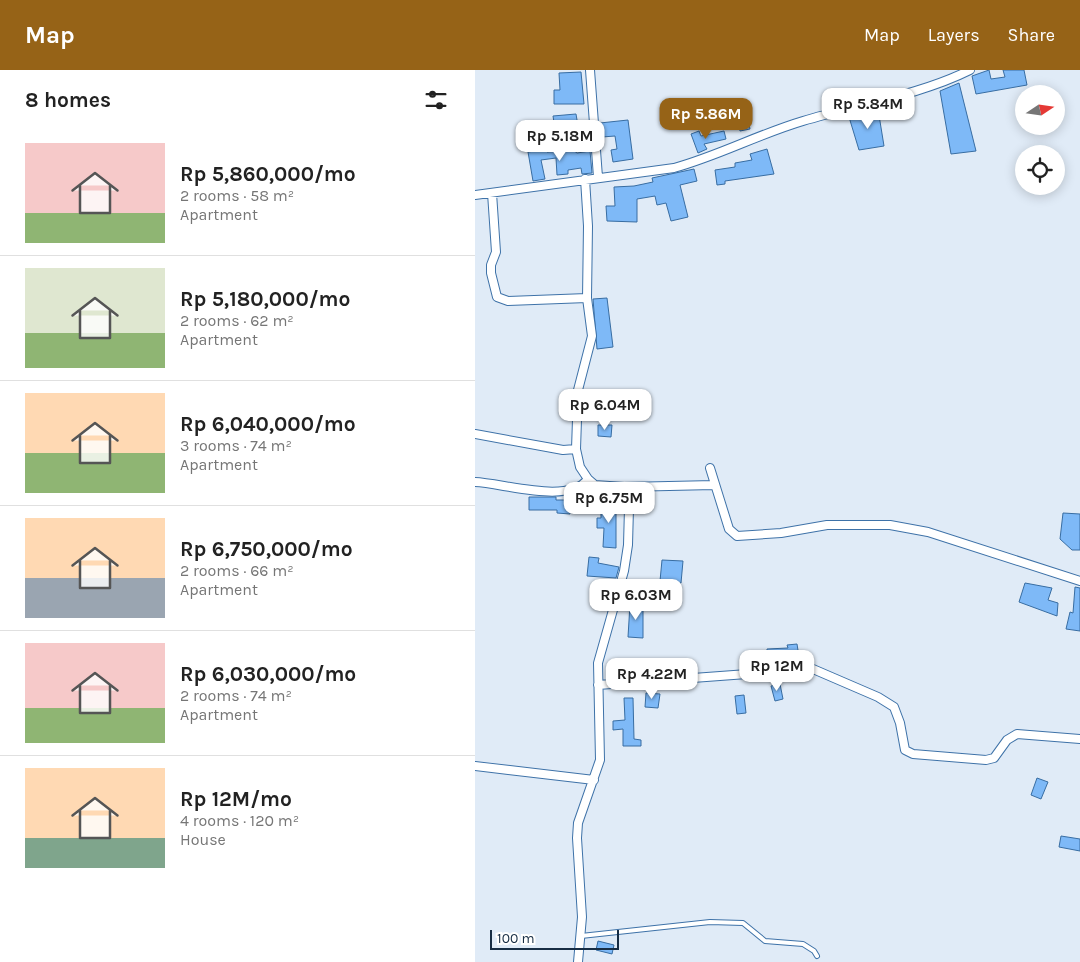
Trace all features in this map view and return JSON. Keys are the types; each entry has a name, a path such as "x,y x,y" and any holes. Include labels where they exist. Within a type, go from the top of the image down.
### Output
{"street":[{"path":"590,70 598,177"},
{"path":"475,195 598,177 654,172 699,162 800,122 933,85 970,70"},
{"path":"585,179 588,226 587,298 592,336 578,390 570,449 586,482 595,485 624,487 714,485"},
{"path":"492,193 496,252 491,265 491,273 497,297 508,301 587,298"},
{"path":"475,434 570,449"},
{"path":"710,468 729,529 737,536 781,533 827,525 890,524 927,532 1080,581"},
{"path":"475,482 551,491 576,489 586,482"},
{"path":"578,962 581,936 578,823 595,780 601,751 598,663 624,571 628,545 629,508 624,487"},
{"path":"598,685 813,669 878,697 894,707 898,714 905,750 913,754 986,760 994,758 1007,740 1017,734 1080,739"},
{"path":"475,766 595,780"}],"lane":[{"path":"581,936 710,922 743,922 769,943 803,944 809,946 817,956"}],"building":[{"path":"989,70 991,79 1005,77 1003,70 1024,70 1027,85 1015,85 1015,87 976,94 972,76"},
{"path":"581,72 584,104 554,104 554,90 560,90 559,73"},
{"path":"959,83 976,151 951,154 940,91"},
{"path":"878,109 884,146 859,150 849,117"},
{"path":"576,114 578,126 555,129 553,116"},
{"path":"747,115 750,129 740,131 737,117"},
{"path":"628,120 633,159 613,162 611,150 617,149 615,136 602,137 600,123"},
{"path":"699,131 701,136 724,131 726,139 704,144 707,149 698,153 691,134"},
{"path":"547,149 547,152 573,150 577,153 590,151 592,173 582,174 581,168 568,170 568,174 557,175 556,158 541,160 545,179 533,181 528,152"},
{"path":"767,149 774,174 725,181 725,184 717,185 715,170 735,167 735,163 752,160 750,154"},
{"path":"694,169 697,181 680,185 688,217 671,221 666,203 657,205 655,196 637,199 637,222 607,221 606,206 615,206 614,187 634,186 653,182 652,178"},
{"path":"607,298 613,347 597,349 593,299"},
{"path":"598,425 612,425 611,437 598,436"},
{"path":"529,497 556,497 556,500 570,500 570,514 557,513 557,510 529,510"},
{"path":"601,503 620,504 619,513 616,513 616,548 603,547 604,528 597,528 597,518 601,518"},
{"path":"1063,513 1080,514 1080,550 1072,550 1060,539"},
{"path":"589,557 599,558 598,563 619,567 616,578 587,576"},
{"path":"662,560 683,561 681,583 660,581"},
{"path":"1025,583 1052,588 1048,600 1058,603 1057,616 1019,602"},
{"path":"1075,587 1080,588 1080,631 1066,629 1070,612 1073,613"},
{"path":"630,604 643,604 643,638 628,637"},
{"path":"797,644 800,663 767,664 767,649 788,648 787,645"},
{"path":"780,684 783,699 775,701 771,686"},
{"path":"646,693 660,694 658,708 645,707"},
{"path":"744,695 746,713 737,714 735,696"},
{"path":"624,698 633,698 634,739 641,740 641,746 623,746 623,729 613,730 613,721 625,720"},
{"path":"1037,778 1048,782 1041,799 1031,795"},
{"path":"1061,836 1080,839 1080,851 1059,847"},
{"path":"598,941 614,945 612,954 596,950"}]}
